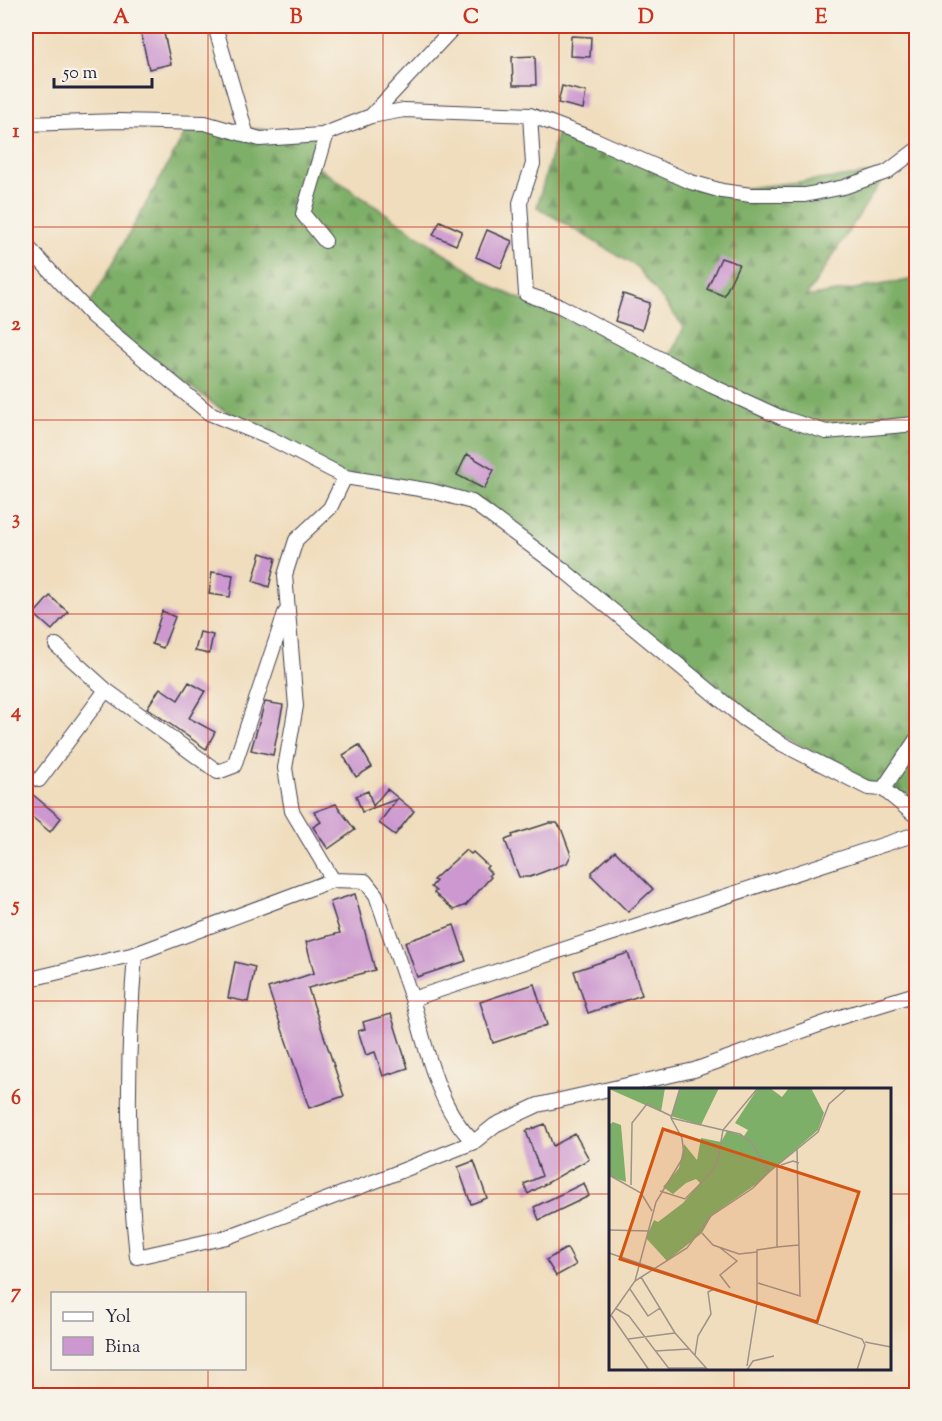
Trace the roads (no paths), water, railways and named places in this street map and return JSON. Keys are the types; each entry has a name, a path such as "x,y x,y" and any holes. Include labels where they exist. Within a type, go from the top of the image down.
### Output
{"street":[{"path":"215,26 247,136"},
{"path":"371,116 455,26"},
{"path":"26,124 119,121 205,123 260,139 327,133 371,116 404,110 530,115 596,140 691,182 722,191 751,195 805,195 844,187 887,172 916,150"},
{"path":"530,115 533,164 520,203 526,294 560,306 712,386 780,417 826,432 916,424"},
{"path":"325,241 303,213 327,133"},
{"path":"26,245 92,316 209,413 270,438 345,477 432,491 472,502 561,568 744,719 782,744 867,788 883,789 916,816"},
{"path":"333,880 292,811 285,768 296,706 285,575 296,540 330,508 345,477"},
{"path":"56,645 106,690 219,772 234,766 287,609"},
{"path":"39,780 106,690"},
{"path":"883,789 916,740"},
{"path":"412,999 916,834"},
{"path":"26,980 135,954 333,880 365,881 376,896 438,1083 458,1128 474,1142"},
{"path":"135,954 129,1040 133,1224 137,1257 227,1237 474,1142 495,1125 538,1105 609,1089"},
{"path":"614,1088 694,1070 844,1016 916,994"}]}
